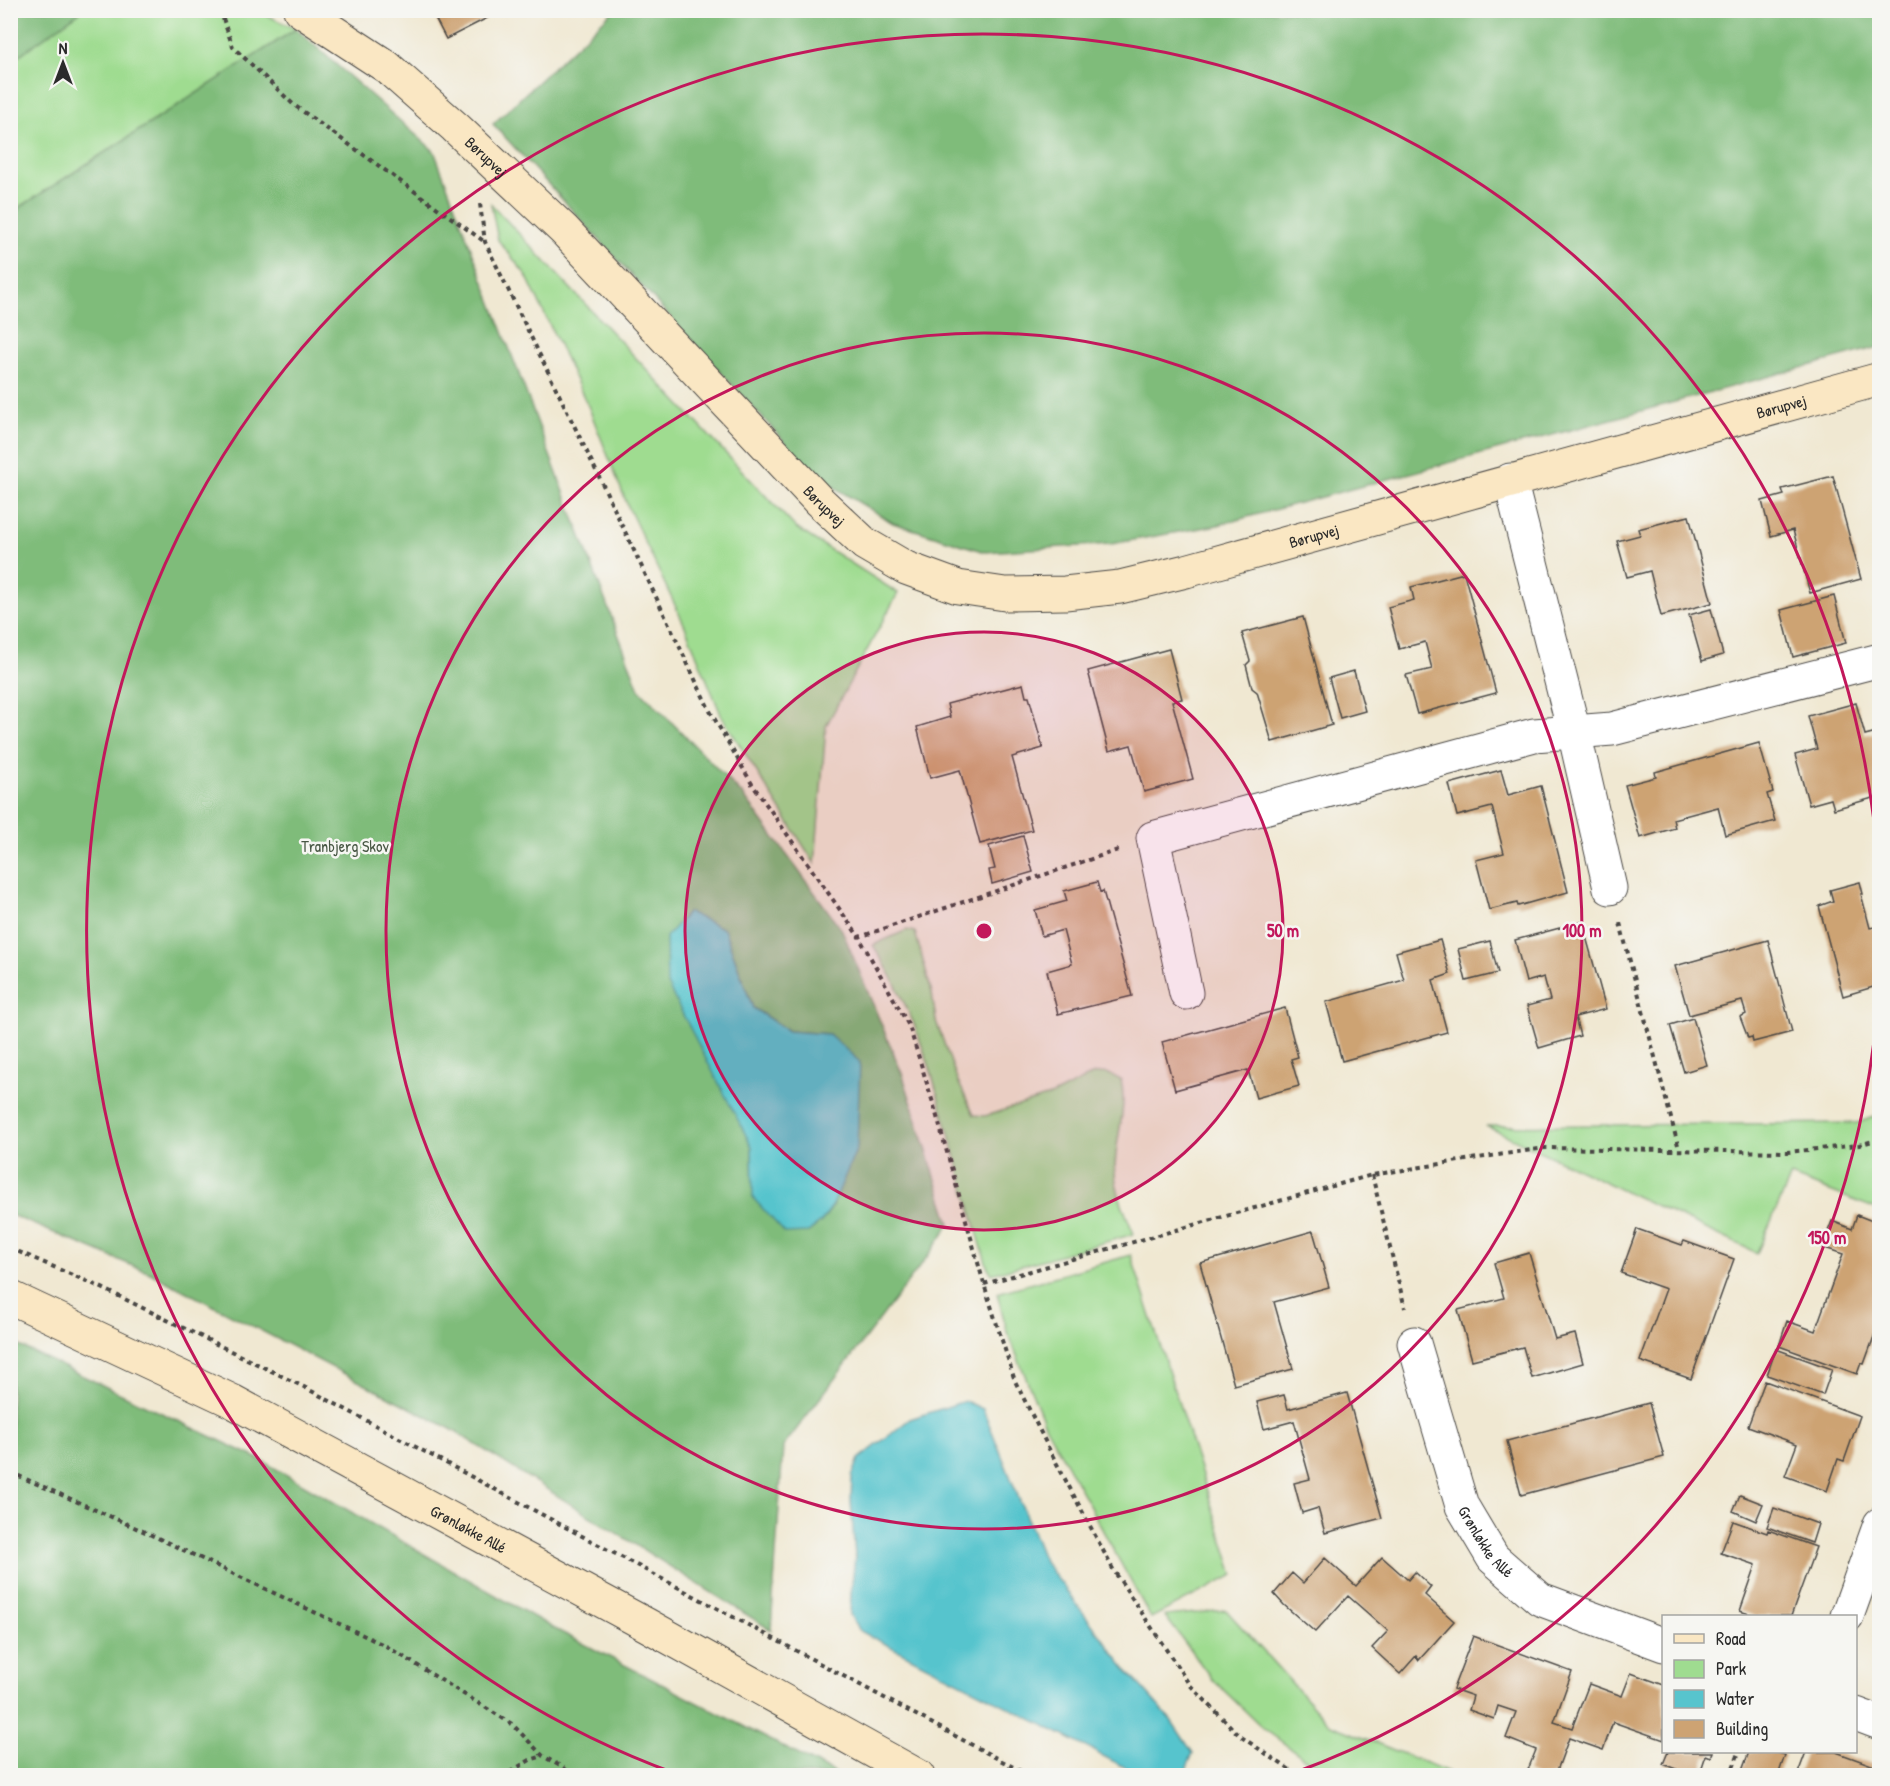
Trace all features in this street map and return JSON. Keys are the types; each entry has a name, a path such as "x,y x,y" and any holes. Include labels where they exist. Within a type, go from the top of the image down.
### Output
{"street":[{"name":"Børupvej","path":"300,10 387,67 455,127 564,230 819,501 865,544 906,568 958,587 1005,594 1065,593 1120,587 1186,571 1880,379"},
{"path":"1510,480 1611,888"},
{"path":"1186,993 1153,838 1534,735 1612,729 1880,660"},
{"name":"Grønløkke Allé","path":"10,1297 232,1401 647,1625 918,1776"},
{"name":"Grønløkke Allé","path":"1414,1343 1462,1506 1493,1558 1540,1599 1662,1644"},
{"path":"1848,1615 1880,1524"},
{"path":"1857,1714 1880,1723"}],"path":[{"path":"220,10 233,46 294,105 485,242"},
{"path":"479,197 485,242 710,711 752,784 859,937 909,1026 984,1284 1015,1381 1048,1447 1114,1571 1189,1684 1240,1736 1299,1776"},
{"path":"859,937 1153,838"},
{"path":"1611,888 1679,1149"},
{"path":"984,1284 1372,1175 1545,1148 1787,1152 1859,1145 1880,1139"},
{"path":"1372,1175 1414,1343"},
{"path":"10,1248 100,1287 304,1387 1030,1776"},
{"path":"10,1472 143,1531 386,1646 512,1724 543,1756 577,1776"},
{"path":"1730,1776 1739,1753"},
{"path":"503,1776 530,1760 543,1756"}],"green space":[{"path":"11,10 81,10 81,11 11,61"},
{"path":"81,11 258,11 296,29 11,213 11,61"},
{"path":"613,11 1879,11 1879,347 1218,525 1111,544 985,552 893,523 817,477 493,124"},
{"name":"Tranbjerg Skov","path":"296,29 434,151 639,689 743,795 842,930 903,1076 950,1224 783,1447 771,1630 451,1429 150,1273 11,1215 11,213","holes":["724,929 753,1008 788,1031 829,1034 834,1205 821,1222 808,1232 753,1198 752,1148"]},
{"path":"491,204 796,528 898,593 826,726 815,864 722,717 684,624 629,509 589,408 526,275 498,240"},
{"path":"907,930 915,932 932,993 936,1021 957,1079 974,1115 985,1116 1053,1095 1094,1074 1107,1073 1121,1080 1123,1103 1115,1172 1119,1196 1134,1234 992,1274 987,1266 930,1068 914,1024 891,975 873,945"},
{"path":"1879,1115 1879,1210 1791,1176 1757,1253 1486,1126 1857,1123"},
{"path":"1131,1255 1234,1575 1151,1618 1046,1427 1007,1331 997,1293"},
{"path":"11,1342 259,1459 553,1628 838,1775 11,1775"},
{"path":"1226,1610 1329,1724 1456,1775 1339,1775 1304,1758 1263,1728 1212,1679 1165,1616"}],"water":[{"path":"688,912 724,929 753,1008 788,1031 829,1034 860,1062 857,1148 833,1205 821,1222 808,1232 785,1233 753,1198 752,1147 667,984 666,937"},
{"path":"965,1401 983,1409 1044,1561 1128,1672 1171,1720 1193,1753 1184,1775 1140,1775 860,1631 850,1615 855,1557 851,1501 852,1476 859,1459 910,1419"}],"building":[{"path":"431,10 503,10 446,39"},
{"path":"1833,476 1861,579 1810,593 1793,530 1771,536 1762,501 1784,495 1782,489"},
{"path":"1689,516 1712,603 1661,616 1650,571 1627,577 1617,541 1640,535 1638,529"},
{"path":"1464,573 1496,693 1417,714 1406,675 1432,669 1425,642 1399,649 1388,607 1414,600 1411,587"},
{"path":"1834,596 1846,643 1793,657 1781,610"},
{"path":"1711,609 1723,655 1702,661 1689,615"},
{"path":"1303,617 1332,725 1272,742 1257,692 1252,688 1246,665 1250,661 1242,633"},
{"path":"1169,649 1182,699 1172,701 1193,779 1144,792 1131,745 1109,751 1088,671"},
{"path":"1354,671 1365,711 1340,718 1329,678"},
{"path":"1023,684 1026,697 1029,697 1043,748 1012,757 1032,830 980,844 960,770 930,778 917,727 950,717 947,704"},
{"path":"1856,703 1865,735 1880,731 1880,796 1834,809 1831,799 1809,805 1795,755 1817,749 1808,716"},
{"path":"1759,743 1773,792 1767,794 1775,821 1725,835 1718,807 1673,819 1675,828 1640,838 1625,785 1656,777 1655,772"},
{"path":"1501,770 1508,795 1541,786 1568,892 1518,906 1517,903 1489,910 1476,860 1504,853 1492,807 1457,816 1449,784"},
{"path":"1023,836 1033,872 992,884 989,870 995,869 989,846"},
{"path":"1097,882 1100,892 1103,891 1132,996 1058,1014 1047,971 1072,964 1063,930 1042,936 1035,910 1067,901 1064,891"},
{"path":"1860,882 1870,928 1880,926 1880,985 1843,996 1819,906 1833,901 1830,890"},
{"path":"1582,922 1606,1009 1575,1017 1580,1036 1539,1048 1527,1006 1550,1000 1544,977 1526,982 1515,940"},
{"path":"1440,940 1450,974 1433,980 1447,1032 1342,1061 1326,1002 1404,980 1396,952"},
{"path":"1768,940 1792,1032 1753,1042 1752,1037 1748,1038 1740,1017 1746,1014 1742,1001 1689,1015 1675,966"},
{"path":"1490,941 1498,973 1466,981 1458,949"},
{"path":"1285,1008 1298,1057 1291,1059 1299,1086 1256,1098 1248,1070 1175,1090 1162,1042"},
{"path":"1693,1018 1707,1065 1684,1072 1670,1025"},
{"path":"1857,1215 1880,1224 1880,1320 1864,1364 1861,1363 1857,1374 1779,1346 1787,1321 1815,1331 1843,1254 1822,1247 1832,1221 1852,1229"},
{"path":"1637,1229 1682,1245 1684,1241 1734,1259 1691,1379 1640,1361 1666,1289 1621,1273"},
{"path":"1313,1231 1329,1287 1274,1302 1293,1369 1234,1385 1200,1263"},
{"path":"1529,1253 1555,1339 1575,1334 1583,1363 1532,1378 1523,1347 1472,1360 1458,1310 1504,1298 1494,1263"},
{"path":"1776,1349 1832,1369 1823,1395 1767,1375"},
{"path":"1765,1381 1860,1416 1844,1461 1838,1459 1827,1491 1785,1476 1797,1444 1748,1426"},
{"path":"1347,1393 1382,1518 1325,1533 1318,1508 1302,1513 1294,1483 1310,1479 1294,1421 1264,1429 1257,1402 1284,1395 1288,1409"},
{"path":"1649,1403 1664,1457 1521,1495 1507,1441"},
{"path":"1740,1495 1763,1504 1756,1521 1733,1511"},
{"path":"1774,1508 1818,1524 1812,1543 1767,1527"},
{"path":"1733,1521 1767,1533 1768,1530 1816,1547 1791,1615 1752,1615 1740,1611 1756,1565 1721,1553"},
{"path":"1382,1557 1408,1580 1415,1572 1431,1587 1425,1595 1454,1621 1419,1660 1416,1656 1400,1674 1372,1648 1388,1631 1348,1596 1315,1632 1274,1594 1292,1573 1303,1583 1325,1558 1356,1586"},
{"path":"1473,1636 1572,1672 1554,1722 1572,1728 1589,1684 1622,1696 1631,1673 1662,1684 1662,1739 1613,1722 1603,1750 1569,1738 1555,1776 1536,1776 1527,1772 1536,1750 1506,1738 1516,1712 1498,1706 1494,1719 1469,1710 1473,1696 1453,1689"},
{"path":"1668,1753 1713,1753 1711,1757 1706,1755 1699,1776 1663,1764"},
{"path":"1749,1753 1785,1755 1778,1776 1740,1776"},
{"path":"1806,1753 1839,1753 1880,1768 1880,1776 1797,1776"}]}
